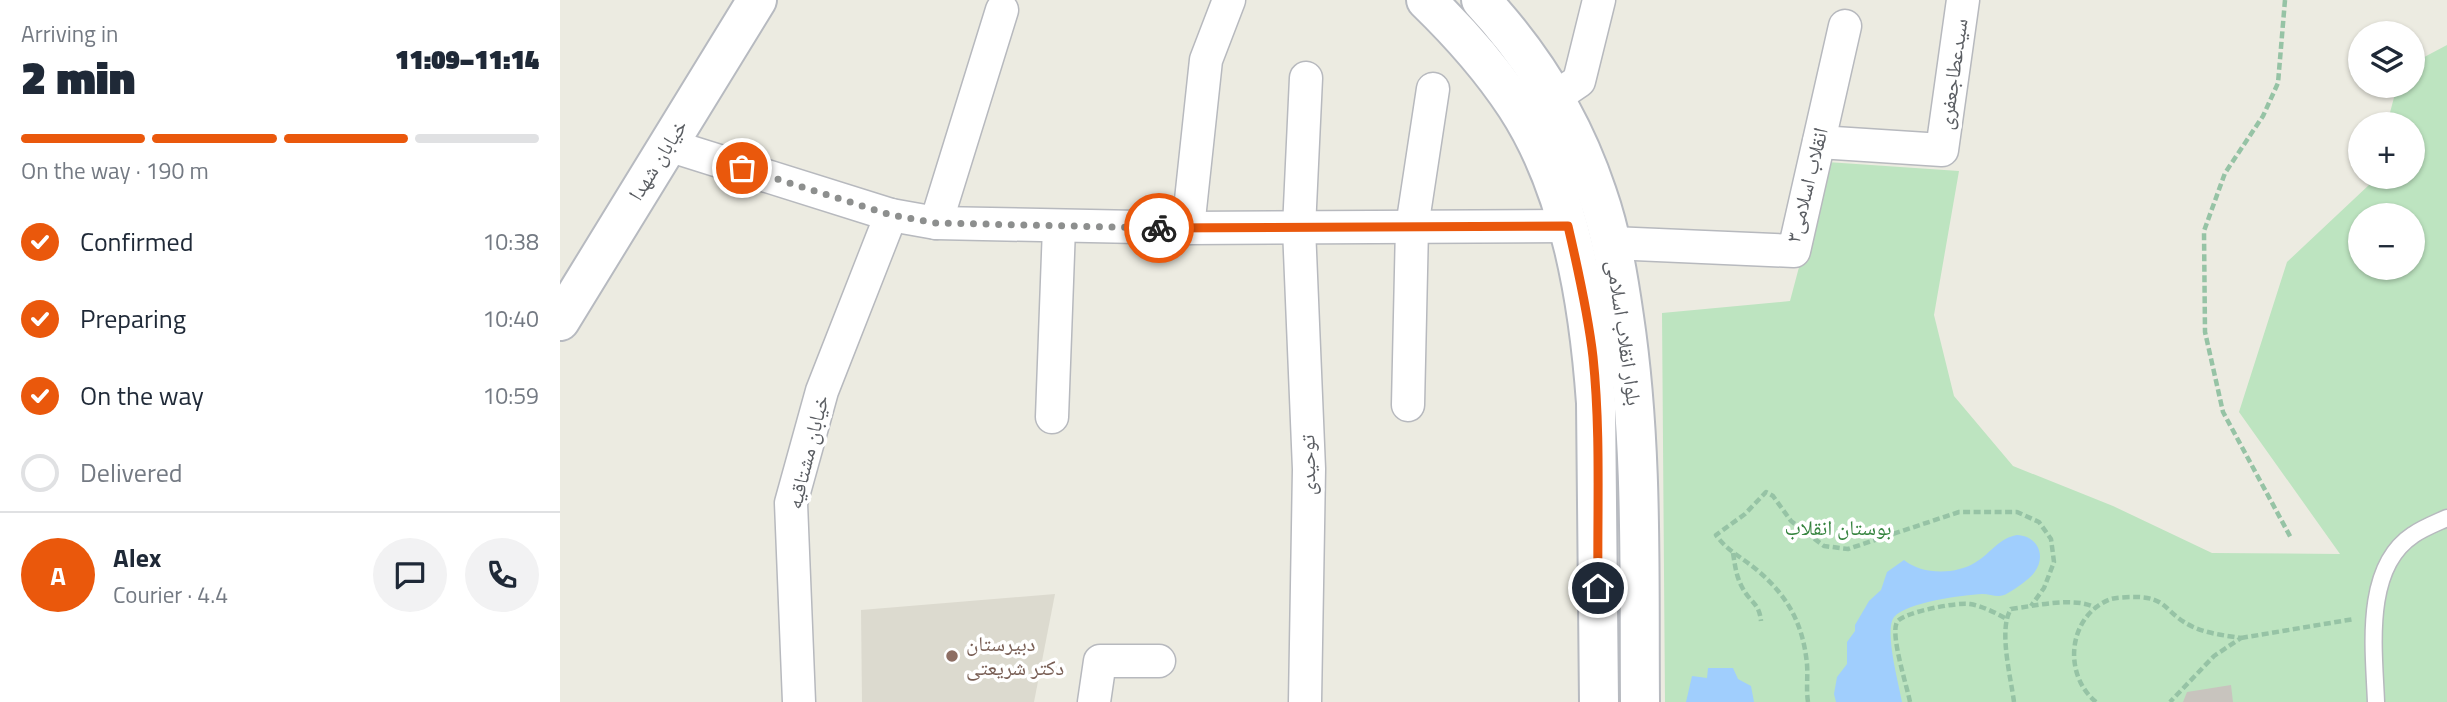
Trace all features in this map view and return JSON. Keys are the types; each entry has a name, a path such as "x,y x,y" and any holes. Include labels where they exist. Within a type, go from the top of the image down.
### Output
{"main road":[{"name":"خیابان شهدا","path":"560,321 757,0"},
{"name":"بلوار انقلاب اسلامی","path":"1426,0 1492,73 1517,107 1539,149 1568,226 1584,293 1595,392 1599,702"},
{"name":"بلوار انقلاب اسلامی","path":"1480,0 1508,29 1554,98 1579,145 1598,194 1612,243 1635,408 1640,702"}],"street":[{"path":"1188,228 1206,60 1229,0"},
{"path":"1554,98 1578,81 1599,0"},
{"name":"سیدعطاجعفری","path":"1819,142 1942,150 1963,0"},
{"path":"936,223 1002,10"},
{"name":"انقلاب اسلامی۳","path":"1612,243 1794,251 1845,26"},
{"name":"توحیدی","path":"1305,702 1309,469 1299,228 1306,78"},
{"path":"1408,405 1412,227 1433,89"},
{"path":"668,145 891,215 936,223 1188,228 1568,226"},
{"name":"خیابان مشتاقیه","path":"799,702 791,503 822,391 891,215"},
{"path":"1052,417 1059,227"},
{"path":"1094,702 1100,661 1159,661"}],"lane":[{"path":"2375,702 2375,616 2378,588 2390,556 2412,535 2447,518"}],"path":[{"path":"2285,0 2278,83 2263,116 2225,173 2204,231 2204,320 2223,412 2291,538"},
{"path":"1808,702 1807,663 1795,613 1780,591 1716,535 1745,514 1766,492 1773,496 1791,521 1824,546 1848,550 1959,512 2017,512 2039,522 2051,539 2053,550 2054,562 2044,587 2031,606"},
{"path":"1733,552 1736,573 1743,590 1760,608 1760,621"},
{"path":"2096,702 2078,680 2073,655 2076,639 2086,621 2096,608 2112,599 2155,599 2183,622 2202,630 2241,638 2375,616"},
{"path":"1910,702 1895,634 1897,622 1904,616 1968,603 2005,618"},
{"path":"2014,702 2005,618 2011,609 2057,603 2089,604 2096,608"},
{"path":"2170,702 2214,656 2241,638"}],"shaded area":[{"name":"دبیرستان دکتر شریعتی","path":"1055,594 1034,702 862,702 861,610"}],"green space":[{"name":"بوستان انقلاب","path":"2447,45 2447,702 1665,702 1662,313 1790,301 1827,162 1959,171 1934,315 1954,396 2013,466 2113,506 2212,553 2340,554 2239,412 2287,262 2348,205 2348,280 2425,280 2425,203 2350,203 2365,189 2425,189 2425,112 2390,112 2394,98 2425,98 2425,57"}],"water":[{"path":"2017,535 2035,543 2040,560 2034,573 2015,589 2002,596 1982,594 1936,600 1911,607 1894,617 1891,624 1891,645 1902,702 1836,702 1834,694 1837,677 1847,664 1847,642 1869,601 1881,590 1887,572 1904,560 1929,571 1959,569 1976,562 2000,542"},
{"path":"1708,668 1733,668 1738,679 1751,686 1754,702 1686,702 1692,676 1707,678"}],"building":[{"path":"2231,685 2233,702 2183,702 2187,692"}],"way so far":[{"path":"742,168 891,215 936,223 1159,228"}],"place":[{"name":"دبیرستان دکتر شریعتی","path":"952,656"}],"route":[{"path":"1159,228 1568,226 1584,293 1593,358 1598,588"}]}
